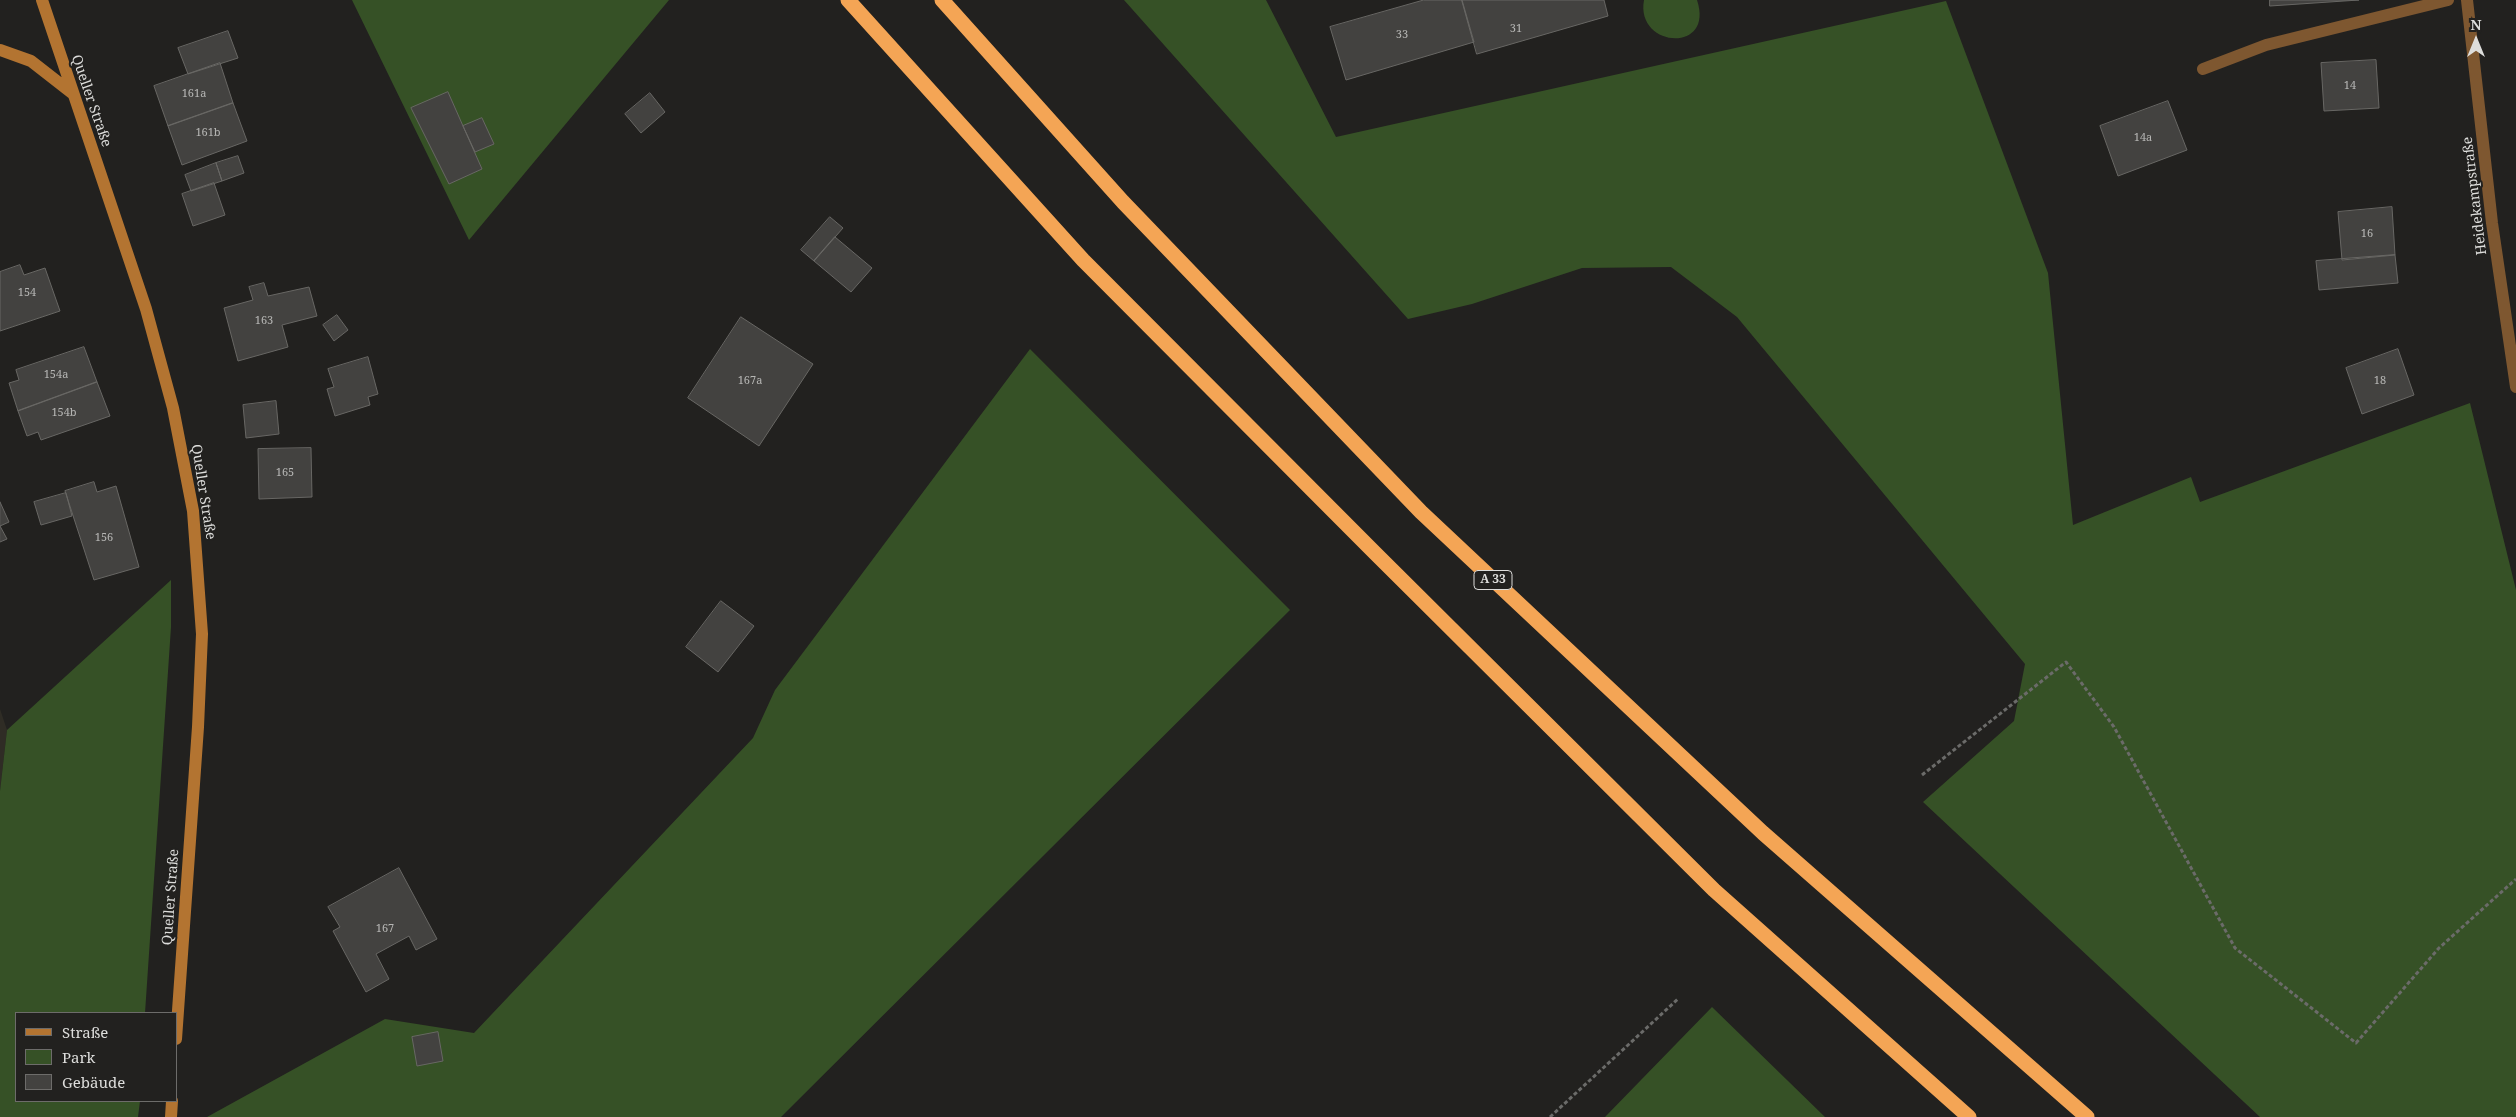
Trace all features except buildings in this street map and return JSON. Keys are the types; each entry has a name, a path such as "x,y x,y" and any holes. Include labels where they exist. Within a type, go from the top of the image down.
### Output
{"highway":[{"path":"848,0 1083,260 1396,574 1714,890 1969,1117"},
{"name":"A 33","path":"942,0 1123,202 1421,512 1764,832 2086,1117"}],"street":[{"name":"Queller Straße","path":"42,0 146,309 174,408 193,511 202,634 198,736 178,1012"},
{"path":"2203,69 2266,45 2448,0"},
{"name":"Heidekampstraße","path":"2467,0 2492,223 2516,387"},
{"path":"0,50 31,61 72,93"},
{"path":"171,1117 172,1102"}],"path":[{"path":"1922,775 2066,662 2114,727 2235,948 2356,1043 2439,948 2516,879"},
{"path":"1550,1117 1679,998"}],"shaded area":[{"path":"0,709 7,730 0,791"}],"green space":[{"path":"352,0 669,0 469,240"},
{"path":"1124,0 1266,0 1336,137 1946,1 2048,273 2073,525 2191,477 2200,502 2470,403 2516,590 2516,1117 2260,1117 1923,802 2014,721 2025,664 1737,317 1671,267 1582,268 1472,304 1408,319"},
{"path":"1644,0 1697,0 1700,17 1695,30 1686,36 1674,38 1662,35 1651,28 1644,16"},
{"path":"1030,349 1290,610 781,1117 207,1117 385,1019 474,1033 753,738 775,690"},
{"path":"171,580 171,627 145,1012 15,1012 15,1102 140,1102 138,1117 0,1117 0,791 7,730"},
{"path":"1712,1007 1825,1117 1605,1117"}]}
